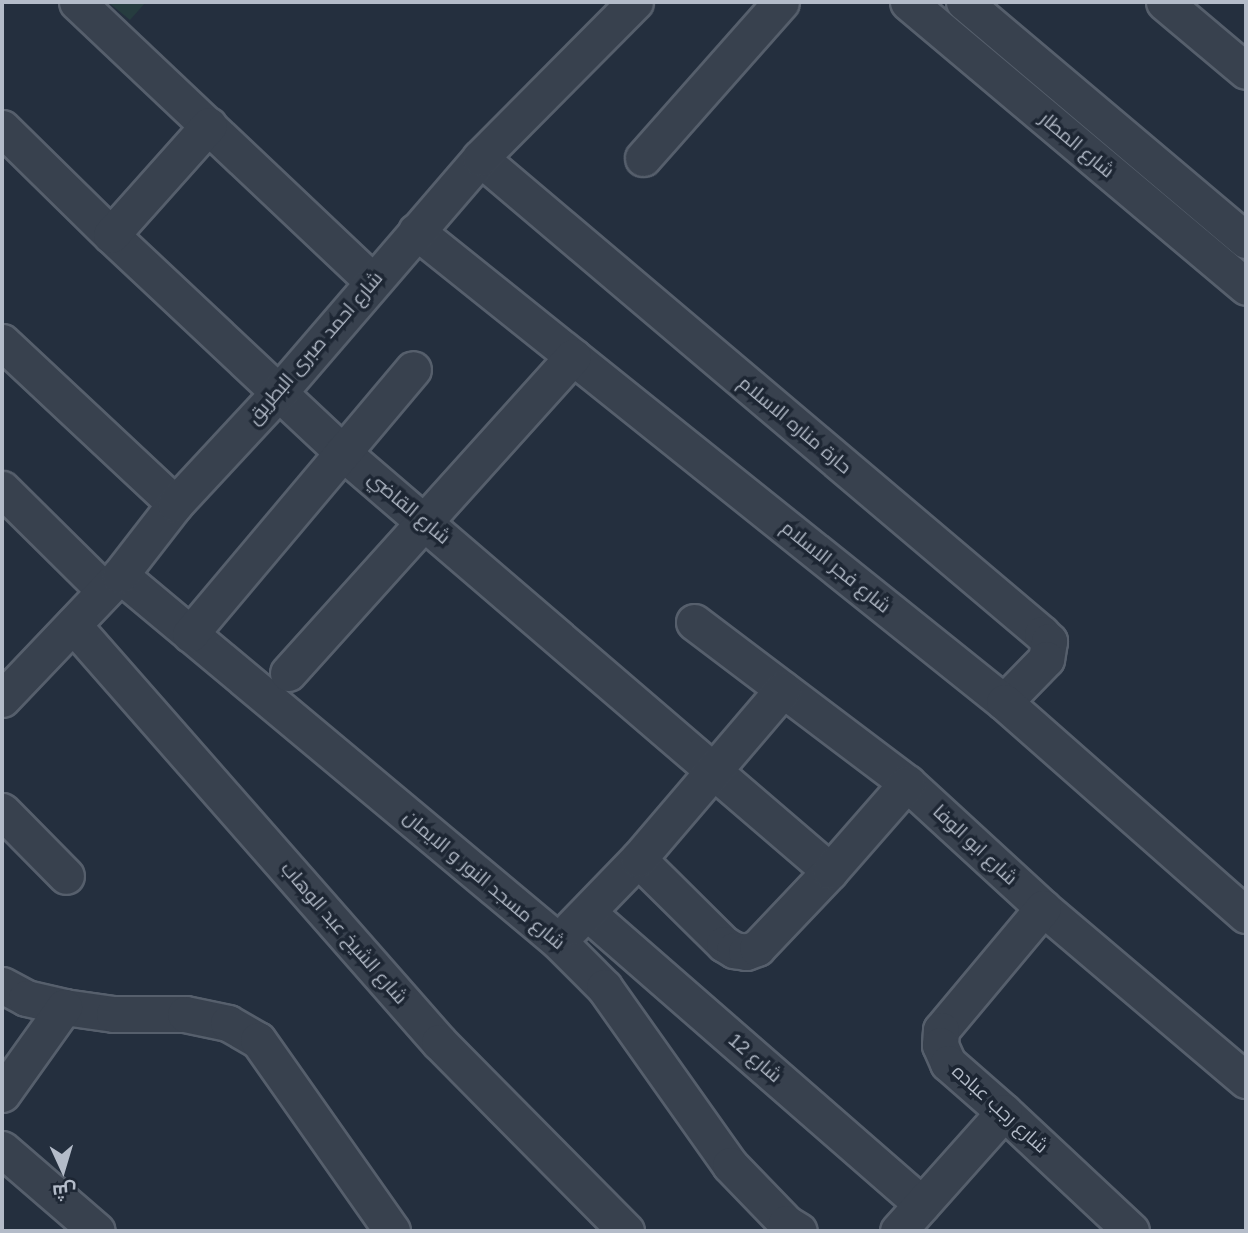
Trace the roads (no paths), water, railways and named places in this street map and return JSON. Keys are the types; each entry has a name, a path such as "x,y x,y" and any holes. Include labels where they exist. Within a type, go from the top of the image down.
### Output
{"street":[{"path":"77,2 372,281"},
{"name":"شارع احمد صبرى البطريق","path":"8,679 73,625 175,504 279,392 480,158 635,2"},
{"path":"643,158 781,2"},
{"name":"شارع المطار","path":"908,2 1246,287"},
{"name":"شارع المطار","path":"964,2 1246,240"},
{"path":"1164,2 1246,71"},
{"path":"111,235 209,125"},
{"name":"شارع القاضي","path":"2,128 111,235 342,452 830,872"},
{"name":"حارة مناره الاسلام","path":"480,158 1049,641 1050,650 1046,659 1004,702"},
{"name":"شارع فجر الاسلام","path":"416,231 1004,702 1246,915"},
{"path":"2,342 175,504"},
{"path":"288,673 573,356"},
{"path":"190,634 413,369"},
{"name":"شارع مسجد النور و الايمان","path":"2,489 111,582 190,634 558,941 604,987 730,1165 786,1223 799,1231"},
{"name":"شارع ابو الوفا","path":"694,622 906,783 1043,908 1246,1080"},
{"name":"شارع الشيخ عبد الوهاب","path":"73,625 439,1042 625,1231"},
{"path":"558,941 638,859 783,689"},
{"path":"638,859 724,944 734,950 746,952 757,948 830,872 906,783"},
{"path":"2,811 66,876"},
{"name":"شارع رجب عباده","path":"1043,908 942,1030 940,1045 948,1063 1004,1111 1131,1231"},
{"name":"شارع 12","path":"588,913 922,1204"},
{"path":"2,985 26,998 64,1007 114,1014 186,1014 228,1023 258,1040 392,1231"},
{"path":"2,1094 64,1007"},
{"path":"898,1231 1004,1111"},
{"path":"2,1149 97,1231"}]}
